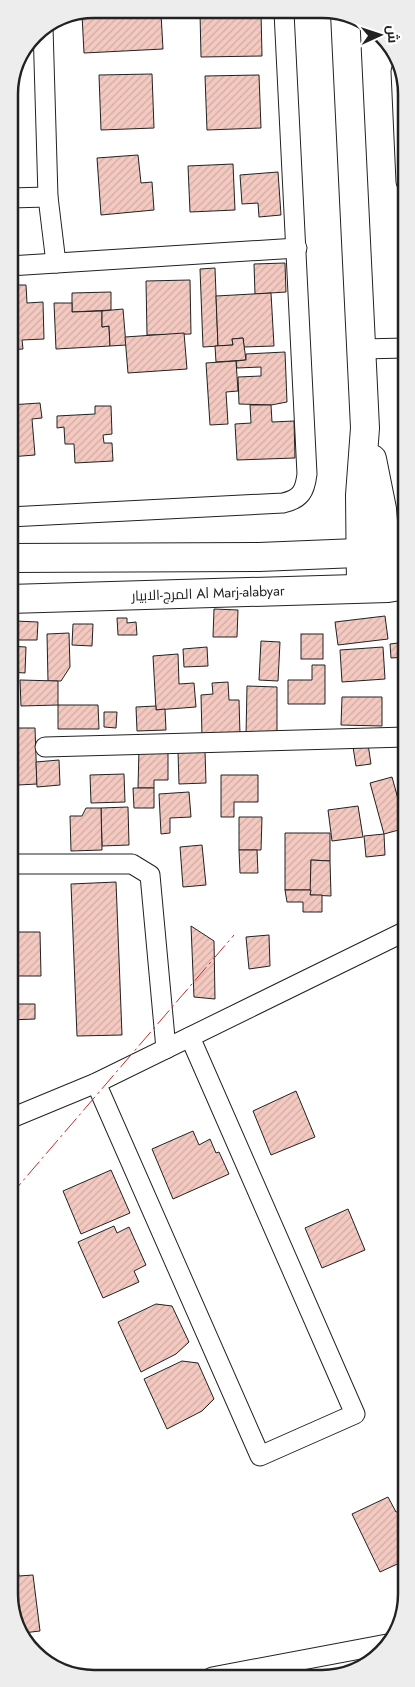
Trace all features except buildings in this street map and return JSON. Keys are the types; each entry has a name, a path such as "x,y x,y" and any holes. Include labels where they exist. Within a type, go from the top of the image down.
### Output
{"main road":[{"path":"345,22 365,428 371,502 390,548 385,587"},
{"path":"371,502 390,548"},
{"path":"312,555 332,543 344,532 353,516 371,502"},
{"path":"18,558 312,555 390,548"},
{"name":"المرج-الابيار Al Marj-alabyar","path":"18,599 385,587"}],"street":[{"path":"18,517 283,503 295,500 302,495 306,474 297,248 284,18"},
{"path":"43,36 48,197 56,263"},
{"path":"18,198 48,197"},
{"path":"18,265 297,248"},
{"path":"361,349 398,348"},
{"path":"45,747 398,737"},
{"path":"18,864 132,864 150,874 166,1049"},
{"path":"18,1115 96,1083 397,935"},
{"path":"96,1083 260,1456 355,1414 190,1037"},
{"path":"249,1670 376,1646"}],"power":[{"path":"18,1187 234,935"}]}
